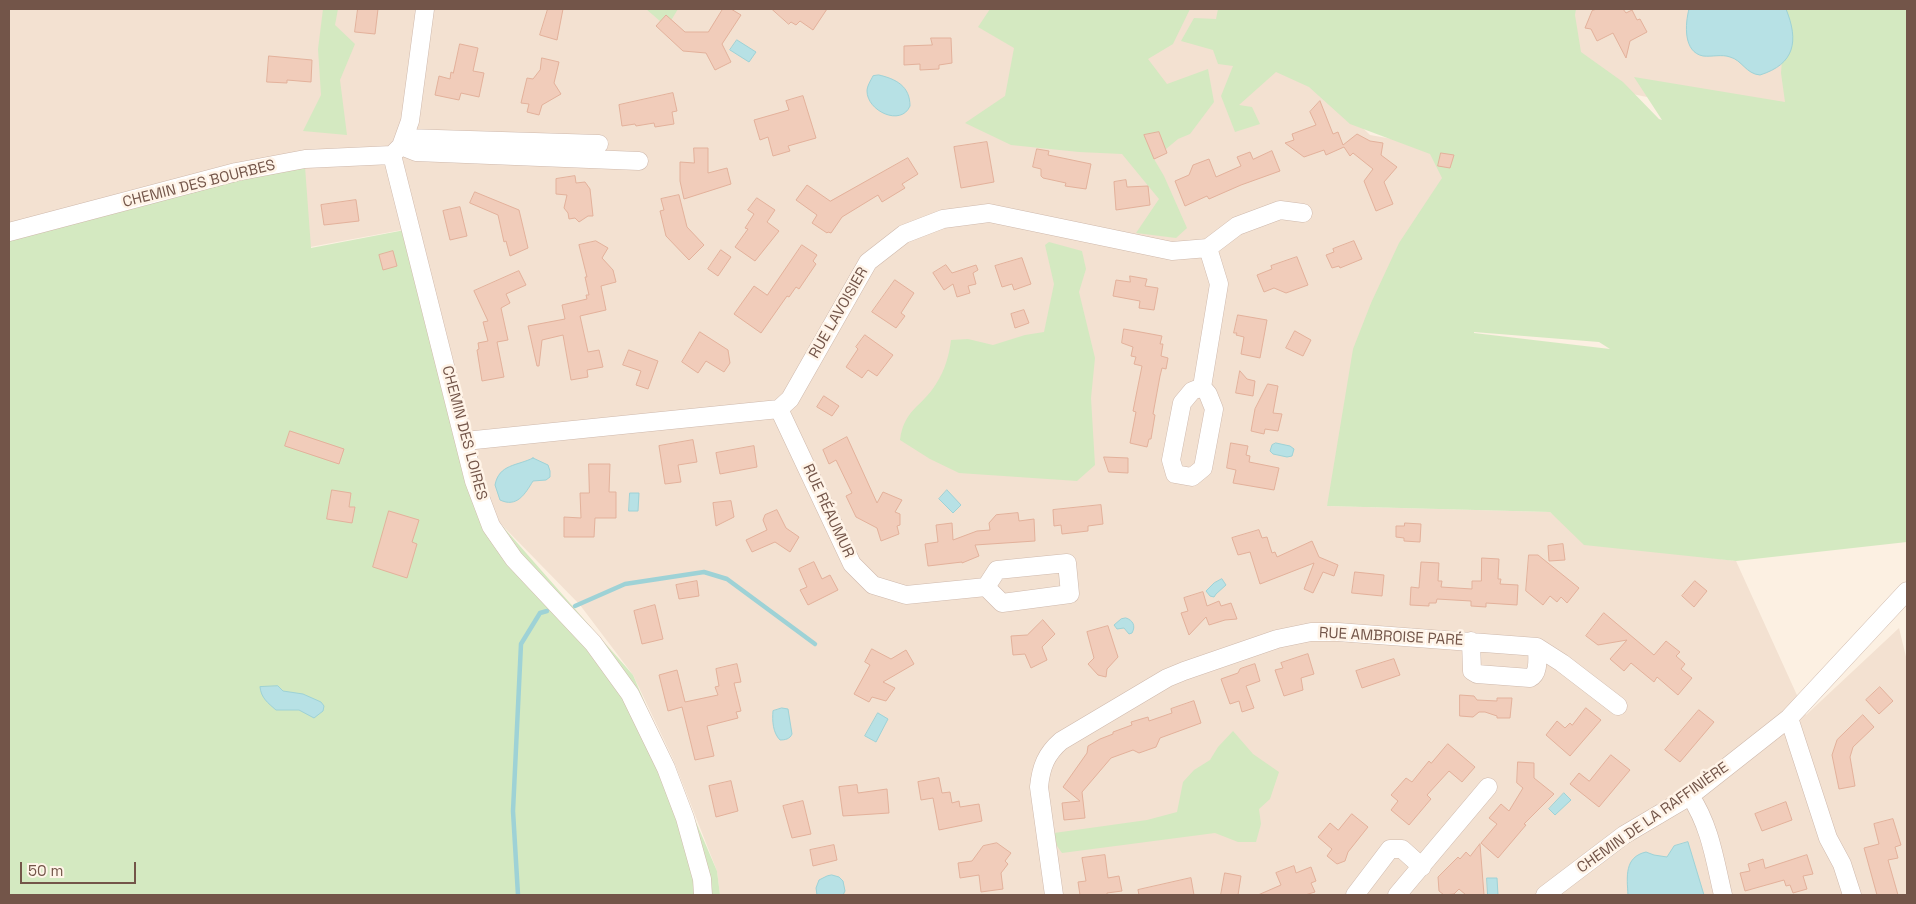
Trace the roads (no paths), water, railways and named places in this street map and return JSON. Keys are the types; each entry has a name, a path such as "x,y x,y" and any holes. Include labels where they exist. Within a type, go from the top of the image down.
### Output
{"street":[{"name":"CHEMIN DES LOIRES","path":"425,9 410,121 399,146 474,481 491,526 514,559 593,643 630,694 666,768 685,818 702,879 703,895"},
{"path":"399,146 599,144"},
{"path":"399,146 416,152 639,161"},
{"name":"CHEMIN DES BOURBES","path":"9,232 236,172 305,159 399,146"},
{"path":"1202,387 1219,284 1208,248 1237,226 1280,210 1303,213"},
{"name":"RUE LAVOISIER","path":"779,409 790,399 868,262 904,234 943,219 989,214 1172,251 1208,248"},
{"path":"464,442 779,409"},
{"name":"RUE RÉAUMUR","path":"779,409 852,564 873,585 906,595 986,587"},
{"name":"CHEMIN DE LA RAFFINIÈRE","path":"1545,895 1624,835 1690,796 1789,718 1853,651 1907,590"},
{"name":"RUE AMBROISE PARÉ","path":"1054,895 1039,787 1040,773 1045,759 1051,750 1062,741 1167,678 1202,664 1293,635 1311,632 1338,632 1537,647 1562,663 1618,706"},
{"path":"1471,641 1471,666 1472,671 1477,674 1530,678 1534,676 1536,671 1537,647"},
{"path":"1789,718 1828,838 1842,864 1852,895"},
{"path":"1397,895 1488,788"},
{"path":"1690,796 1706,826 1723,895"},
{"path":"1355,895 1390,849 1402,849 1422,866"}],"water":[{"path":"1689,9 1786,9 1792,31 1793,41 1791,50 1781,65 1760,75 1751,72 1730,57 1703,56 1692,49 1687,37 1686,29"},
{"path":"737,40 756,52 749,62 730,50"},
{"path":"879,75 896,81 905,88 908,93 910,106 906,112 892,116 885,114 872,105 868,98 867,89 873,76"},
{"path":"1276,443 1290,446 1294,449 1292,456 1287,457 1273,454 1270,451 1272,445"},
{"path":"533,458 548,465 550,477 546,480 533,481 524,495 516,501 506,502 500,500 495,485 500,473 505,469"},
{"path":"947,490 961,505 953,513 939,499"},
{"path":"630,493 639,493 638,511 629,511"},
{"path":"1222,579 1226,585 1214,597 1210,596 1206,591 1214,583"},
{"path":"1126,618 1134,626 1132,633 1129,634 1124,628 1117,629 1114,625 1121,619"},
{"path":"278,686 283,691 303,694 321,702 324,706 323,711 314,718 299,710 276,710 263,697 260,687"},
{"path":"782,708 788,709 792,734 787,739 780,740 774,730 773,711"},
{"path":"878,713 888,719 876,742 865,736"},
{"path":"1564,793 1571,800 1555,815 1549,809"},
{"path":"1688,842 1704,895 1628,895 1627,875 1630,863 1634,858 1646,852 1667,857 1674,846"},
{"path":"832,875 839,877 843,881 845,891 843,895 817,895 816,888 819,880"},
{"path":"1487,878 1497,878 1498,895 1488,895"}],"waterway":[{"path":"575,606 625,584 704,572 727,579 815,644"},
{"path":"518,895 513,811 521,644 540,613 547,611"}]}
